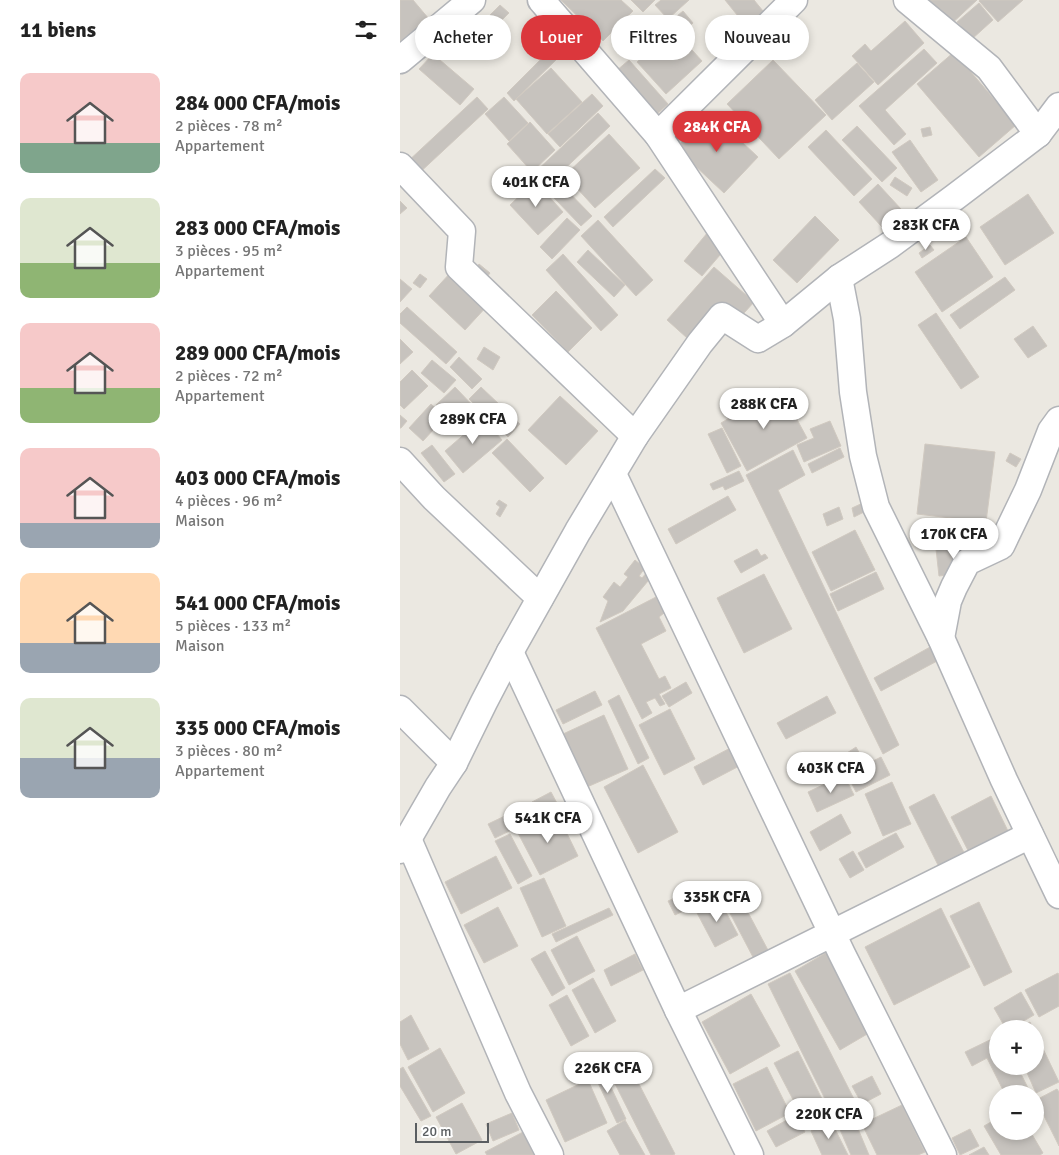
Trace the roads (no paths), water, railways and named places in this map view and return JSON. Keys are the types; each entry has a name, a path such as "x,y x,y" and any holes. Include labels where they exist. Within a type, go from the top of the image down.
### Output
{"street":[{"path":"400,60 472,0"},
{"path":"541,0 658,135 783,324"},
{"path":"658,135 794,0"},
{"path":"907,0 989,68 1038,134"},
{"path":"550,1155 518,1093 404,845 454,763 510,652 612,474 635,436 700,343 722,316 758,339 783,324 839,278 890,245 1038,134 1059,106"},
{"path":"400,166 462,231 459,267 635,436"},
{"path":"839,278 847,319 853,392 863,456 876,507 941,638 1004,780 1059,894"},
{"path":"941,638 948,601 967,562 1001,546 1028,490 1051,431 1059,420"},
{"path":"400,462 434,498 540,598"},
{"path":"612,474 842,954 943,1155"},
{"path":"510,652 678,1010 750,1155"},
{"path":"400,709 454,763"},
{"path":"678,1010 1030,835"}]}
